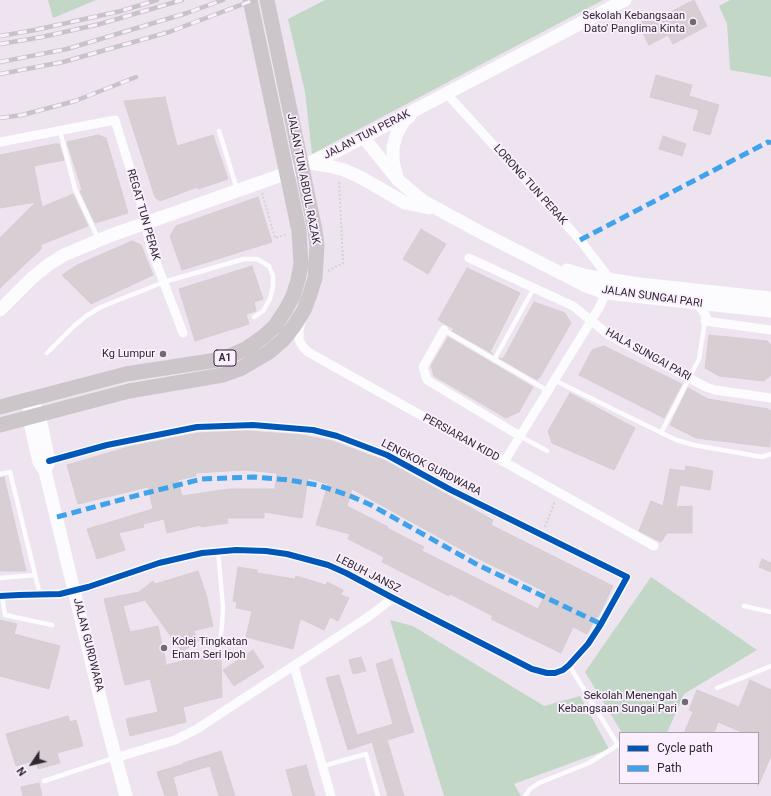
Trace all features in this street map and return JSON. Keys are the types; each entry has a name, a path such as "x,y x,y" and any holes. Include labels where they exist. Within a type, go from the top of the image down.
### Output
{"main road":[{"name":"JALAN TUN ABDUL RAZAK","path":"0,425 129,391 223,374 240,369 269,352 294,326 304,310 312,289 317,261 315,230 299,191 250,0"},
{"name":"JALAN TUN ABDUL RAZAK","path":"0,407 126,374 217,360 232,355 248,348 263,337 275,326 285,311 293,296 301,264 301,245 298,225 299,191 266,0"},
{"name":"JALAN TUN PERAK","path":"0,310 32,278 48,265 64,255 145,222 310,163 364,138 625,0"},
{"path":"398,180 393,161 393,147 397,133 404,121 414,111"},
{"name":"JALAN SUNGAI PARI","path":"364,138 398,180 419,198 443,210 480,232 586,286 606,293 771,311"},
{"path":"310,163 338,168 360,177 405,203 443,210"},
{"name":"JALAN SUNGAI PARI","path":"539,261 587,276 640,284 771,298"},
{"name":"JALAN GURDWARA","path":"30,399 47,466 74,591 126,796"}],"street":[{"name":"LORONG TUN PERAK","path":"447,94 580,240 610,279"},
{"name":"REGAT TUN PERAK","path":"60,131 115,120 141,204 151,249 182,333"},
{"path":"0,142 60,131"},
{"name":"HALA SUNGAI PARI","path":"469,258 573,306 609,335 706,387 715,390 771,398"},
{"path":"504,462 591,321 606,293 610,279"},
{"path":"697,303 706,316 705,321 771,330"},
{"name":"PERSIARAN KIDD","path":"304,310 299,336 301,344 308,352 654,546"},
{"path":"444,330 423,367 427,380 520,436"},
{"name":"LENGKOK GURDWARA","path":"47,466 108,445 197,427 253,425 313,430 337,436 387,455 451,490 626,577 601,624 588,644 569,665"},
{"name":"LEBUH JANSZ","path":"1,596 60,594 74,591 182,557 218,551 266,551 308,559 346,572 393,598 539,672 547,674 555,673 563,670 569,665"},
{"path":"116,758 162,744 185,735 294,666 368,617 393,598"},
{"path":"294,666 331,796"}],"lane":[{"path":"60,131 75,189 98,240"},
{"path":"219,131 237,190"},
{"path":"47,353 72,327 86,316 101,308 164,282 244,258 257,259 269,266 273,276 273,287 270,299 263,311 254,317"},
{"path":"494,360 534,288"},
{"path":"661,433 699,359 705,321"},
{"path":"444,330 548,391"},
{"path":"554,380 676,440 694,445 762,457 771,454"},
{"path":"520,436 547,451"},
{"path":"0,474 10,472 40,595"},
{"path":"218,551 223,607 219,650"},
{"path":"0,578 35,575"},
{"path":"1,596 5,615 52,626"},
{"path":"744,606 771,612"},
{"path":"525,796 530,789 539,783 589,763 619,746 569,665"},
{"path":"717,688 771,666"},
{"path":"323,766 366,754 378,796"},
{"path":"44,781 116,758"}],"path":[{"path":"338,168 343,263"},
{"path":"259,182 276,238"},
{"path":"542,535 558,492"}],"green space":[{"path":"48,0 96,0 53,18"},
{"path":"325,0 603,0 312,154 305,92 288,19"},
{"path":"730,0 771,0 771,77 730,70 727,24 719,6"},
{"path":"651,577 757,650 684,694 667,732 621,732 585,672"},
{"path":"390,620 413,626 544,706 580,696 609,749 514,784 521,796 444,796"}],"building":[{"path":"694,0 707,26 673,44 668,35 649,45 638,24 651,17 653,21"},
{"path":"656,75 692,85 689,96 719,105 710,135 693,130 699,110 650,97"},
{"path":"165,97 177,146 213,135 228,179 198,189 197,187 160,201 155,197 124,101"},
{"path":"98,135 106,138 128,213 95,223 80,191 82,190 67,142"},
{"path":"663,136 686,144 682,156 659,149"},
{"path":"59,144 64,160 34,166 42,207 73,194 88,226 40,245 42,248 0,288 0,238 36,202 0,208 0,155"},
{"path":"258,197 272,242 182,270 170,236 176,226"},
{"path":"421,229 446,244 428,274 403,259"},
{"path":"132,241 141,245 153,275 91,304 62,275 77,265"},
{"path":"252,266 263,299 254,302 256,311 246,314 249,324 195,341 179,289"},
{"path":"467,268 520,293 490,352 493,354 452,331 454,329 438,320"},
{"path":"534,302 565,313 571,323 537,380 499,358 503,359"},
{"path":"709,335 767,341 771,345 771,375 764,381 719,376 705,368"},
{"path":"448,337 533,387 519,412 506,418 434,376 431,366"},
{"path":"604,346 682,384 664,418 579,375 592,350"},
{"path":"688,388 708,399 768,409 771,411 770,447 696,438 670,425"},
{"path":"570,393 635,428 614,470 552,443 548,431"},
{"path":"248,431 302,435 332,441 386,461 493,520 491,525 613,586 598,617 596,617 587,634 573,627 561,653 491,619 493,616 450,594 449,596 382,562 384,557 348,539 350,534 316,525 328,484 308,478 302,518 264,512 264,518 227,518 228,523 201,527 201,525 167,533 164,519 143,524 144,527 119,533 125,550 97,559 87,529 153,509 148,487 78,504 67,465 128,447 198,433","holes":["243,470 277,473 275,489 229,489 182,496 178,480 196,476 196,473","352,489 477,558 546,592 538,609 422,551 424,547 347,506"]},
{"path":"686,466 713,471 710,490 680,485 676,507 692,506 692,533 667,533 661,542 639,531 651,501 663,506 670,469 685,471"},
{"path":"4,477 26,571 0,571 0,478"},
{"path":"762,559 771,563 771,572 759,567"},
{"path":"238,567 257,570 257,573 295,579 296,576 326,585 327,582 343,590 341,595 349,598 338,621 330,617 324,630 301,619 293,649 246,637 252,611 236,608 237,602 233,601"},
{"path":"198,571 206,594 213,626 193,631 199,640 182,652 145,600 123,606 130,632 158,626 166,663 162,666 210,654 212,658 221,657 222,697 183,707 186,722 130,736 126,719 158,712 150,679 125,685 104,599 139,592 153,581 155,584"},
{"path":"0,620 17,624 14,634 60,646 49,689 0,676"},
{"path":"253,650 264,667 234,686 223,670"},
{"path":"361,657 366,671 353,674 349,660"},
{"path":"392,659 414,732 387,740 404,796 388,796 372,742 348,750 326,678 339,675 357,735 393,724 376,664"},
{"path":"750,680 771,690 771,756 759,784 759,732 742,732 718,722 714,732 684,732 693,712 689,710 697,690 739,707"},
{"path":"68,716 70,722 76,720 83,746 57,753 60,763 38,769 36,760 16,766 6,734"},
{"path":"221,751 235,796 219,796 210,766 173,777 178,796 165,796 157,772"},
{"path":"306,765 315,796 293,796 286,770"},
{"path":"39,783 42,796 23,796 21,787"}],"railway":[{"path":"0,36 35,30 121,11 157,0"},
{"path":"0,44 42,37 100,24 182,0"},
{"path":"0,62 67,49 187,13 223,0"},
{"path":"0,74 63,62 169,32 254,0"},
{"path":"0,118 22,115 75,101 136,77"}],"marked path":[{"path":"580,240 768,142 771,143"},
{"path":"57,517 202,479 254,477 289,480 317,485 348,495 371,505 478,565 601,624"}],"cycle path":[{"path":"0,596 60,594 88,587 159,563 202,553 236,550 266,551 287,554 328,565 532,669 547,673 555,673 563,670 569,665 588,644 627,577 451,490 387,455 337,436 313,430 253,425 197,427 107,445 49,461"}],"place":[{"name":"Sekolah Kebangsaan Dato' Panglima Kinta","path":"693,22"},
{"name":"Kg Lumpur","path":"163,354"},
{"name":"Kolej Tingkatan Enam Seri Ipoh","path":"164,648"},
{"name":"Sekolah Menengah Kebangsaan Sungai Pari","path":"685,702"}]}
